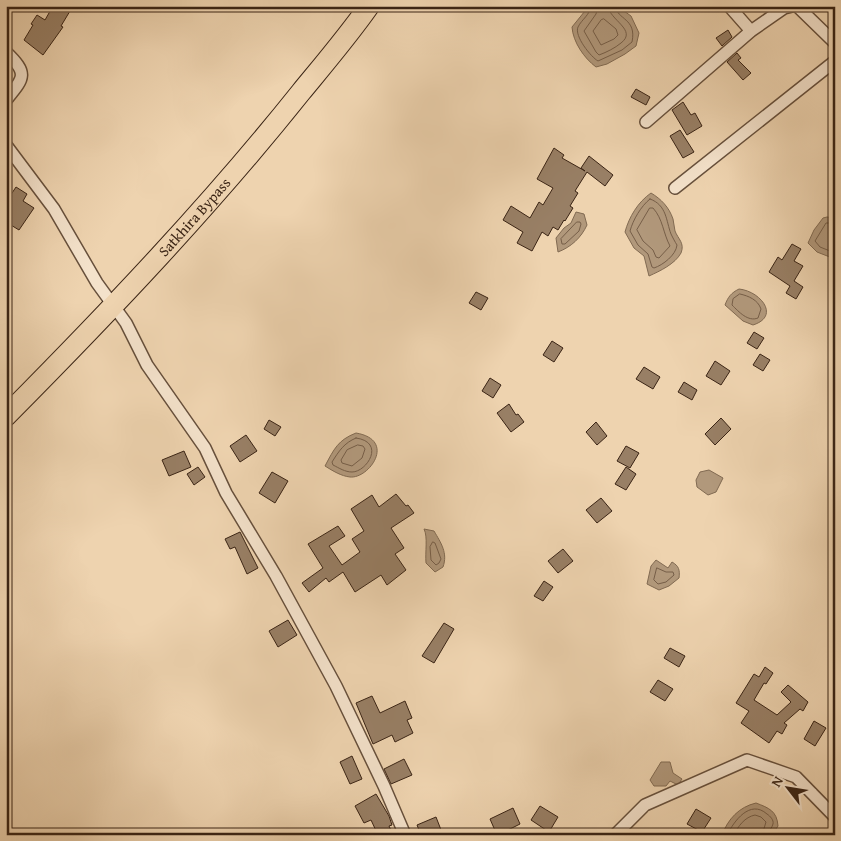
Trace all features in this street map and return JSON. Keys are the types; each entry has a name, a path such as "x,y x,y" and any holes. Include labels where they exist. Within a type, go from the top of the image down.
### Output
{"highway":[{"name":"Satkhira Bypass","path":"6,416 113,307 267,136 369,6"}],"street":[{"path":"730,6 751,31"},
{"path":"646,122 751,31 784,8 792,6"},
{"path":"797,6 835,43"},
{"path":"6,52 22,72 22,77 19,84 6,100"},
{"path":"674,188 835,61"},
{"path":"6,145 54,209 97,283 126,323 147,365 205,448 226,493 276,576 336,686 384,786 405,835"},
{"path":"615,835 645,805 747,760 796,777 835,817"}],"water":[{"path":"589,6 617,6 631,16 639,33 636,46 607,64 596,67 583,54 577,44 572,27"},
{"path":"651,193 667,207 673,219 675,231 681,241 682,250 675,261 649,276 644,256 634,248 625,232 635,210"},
{"path":"576,212 584,214 587,225 575,242 558,252 556,238 571,223"},
{"path":"823,218 835,218 835,259 817,252 808,243 814,230"},
{"path":"739,289 754,294 764,304 766,316 761,321 753,325 743,321 725,305 730,296"},
{"path":"356,433 368,437 375,443 376,458 371,466 365,472 350,477 325,466 337,446"},
{"path":"709,470 723,478 716,492 708,495 697,487 696,480 700,472"},
{"path":"424,529 434,531 444,553 443,567 435,572 426,563"},
{"path":"656,560 668,568 672,562 679,568 679,578 669,586 659,590 647,584 651,566"},
{"path":"661,762 670,762 673,773 682,779 678,785 670,781 666,786 654,786 650,780"},
{"path":"756,803 774,813 776,817 778,826 772,835 722,835 727,824 735,814 744,807"}],"building":[{"path":"53,6 73,6 61,26 63,27 43,55 24,40 37,15 45,20"},
{"path":"728,30 732,37 722,46 716,38"},
{"path":"737,53 741,58 738,60 751,73 743,80 727,62"},
{"path":"636,89 650,97 646,105 631,97"},
{"path":"683,102 691,115 695,113 702,126 687,135 672,110"},
{"path":"680,130 694,152 683,158 670,136"},
{"path":"554,148 564,155 562,158 585,171 581,168 589,156 613,175 605,186 587,172 575,191 578,193 570,206 573,208 565,221 558,230 553,227 548,236 542,232 532,251 517,243 523,232 503,220 511,206 530,218 539,202 543,205 553,188 537,179"},
{"path":"16,187 27,194 23,201 34,208 19,230 6,222 6,202"},
{"path":"792,244 801,249 794,261 803,266 794,281 803,287 796,299 786,293 790,286 769,272 778,257 782,260"},
{"path":"476,292 488,298 481,310 469,303"},
{"path":"754,332 764,338 757,349 747,343"},
{"path":"552,341 563,348 554,362 543,355"},
{"path":"760,354 770,360 763,371 753,365"},
{"path":"715,361 730,371 721,385 706,376"},
{"path":"644,367 660,377 653,389 636,379"},
{"path":"490,378 501,385 493,398 482,391"},
{"path":"684,382 697,390 692,400 678,392"},
{"path":"509,404 516,415 518,414 524,422 511,432 497,413"},
{"path":"721,418 731,429 715,445 705,434"},
{"path":"269,420 281,427 275,436 264,429"},
{"path":"596,422 607,436 597,445 586,432"},
{"path":"246,435 257,451 240,462 230,446"},
{"path":"626,446 639,453 630,468 617,461"},
{"path":"184,451 191,467 169,476 162,460"},
{"path":"198,467 205,477 194,485 187,474"},
{"path":"626,467 636,474 626,490 615,484"},
{"path":"272,472 288,481 275,503 259,493"},
{"path":"396,494 414,513 391,528 404,548 395,554 406,570 387,585 381,575 355,592 343,572 329,582 326,578 309,592 302,583 323,568 308,544 338,526 345,536 329,546 342,565 360,552 352,539 364,531 351,509 372,495 379,507"},
{"path":"601,498 612,511 597,523 586,510"},
{"path":"240,532 258,568 247,574 235,547 230,549 225,539"},
{"path":"563,549 573,561 558,573 548,561"},
{"path":"544,581 553,587 543,601 534,596"},
{"path":"288,620 297,635 278,647 269,631"},
{"path":"444,623 454,629 434,663 422,656"},
{"path":"670,648 685,656 679,667 664,658"},
{"path":"765,667 773,673 766,684 764,683 754,700 777,715 791,702 781,692 788,685 808,702 803,711 800,709 784,723 787,725 782,734 777,731 769,743 741,723 749,711 736,703 754,674 759,677"},
{"path":"658,680 673,689 665,701 650,692"},
{"path":"372,696 380,713 405,701 412,718 407,720 413,733 395,742 392,735 373,744 356,703"},
{"path":"814,721 826,728 815,746 804,739"},
{"path":"352,756 362,779 350,784 340,762"},
{"path":"404,759 412,775 391,784 384,769"},
{"path":"376,794 389,816 392,825 389,826 393,835 378,835 371,820 364,823 355,806"},
{"path":"540,806 558,817 549,832 531,820"},
{"path":"513,808 520,824 508,830 516,835 497,835 490,819"},
{"path":"696,809 711,818 702,832 687,824"},
{"path":"436,817 443,835 421,835 417,825"}]}
